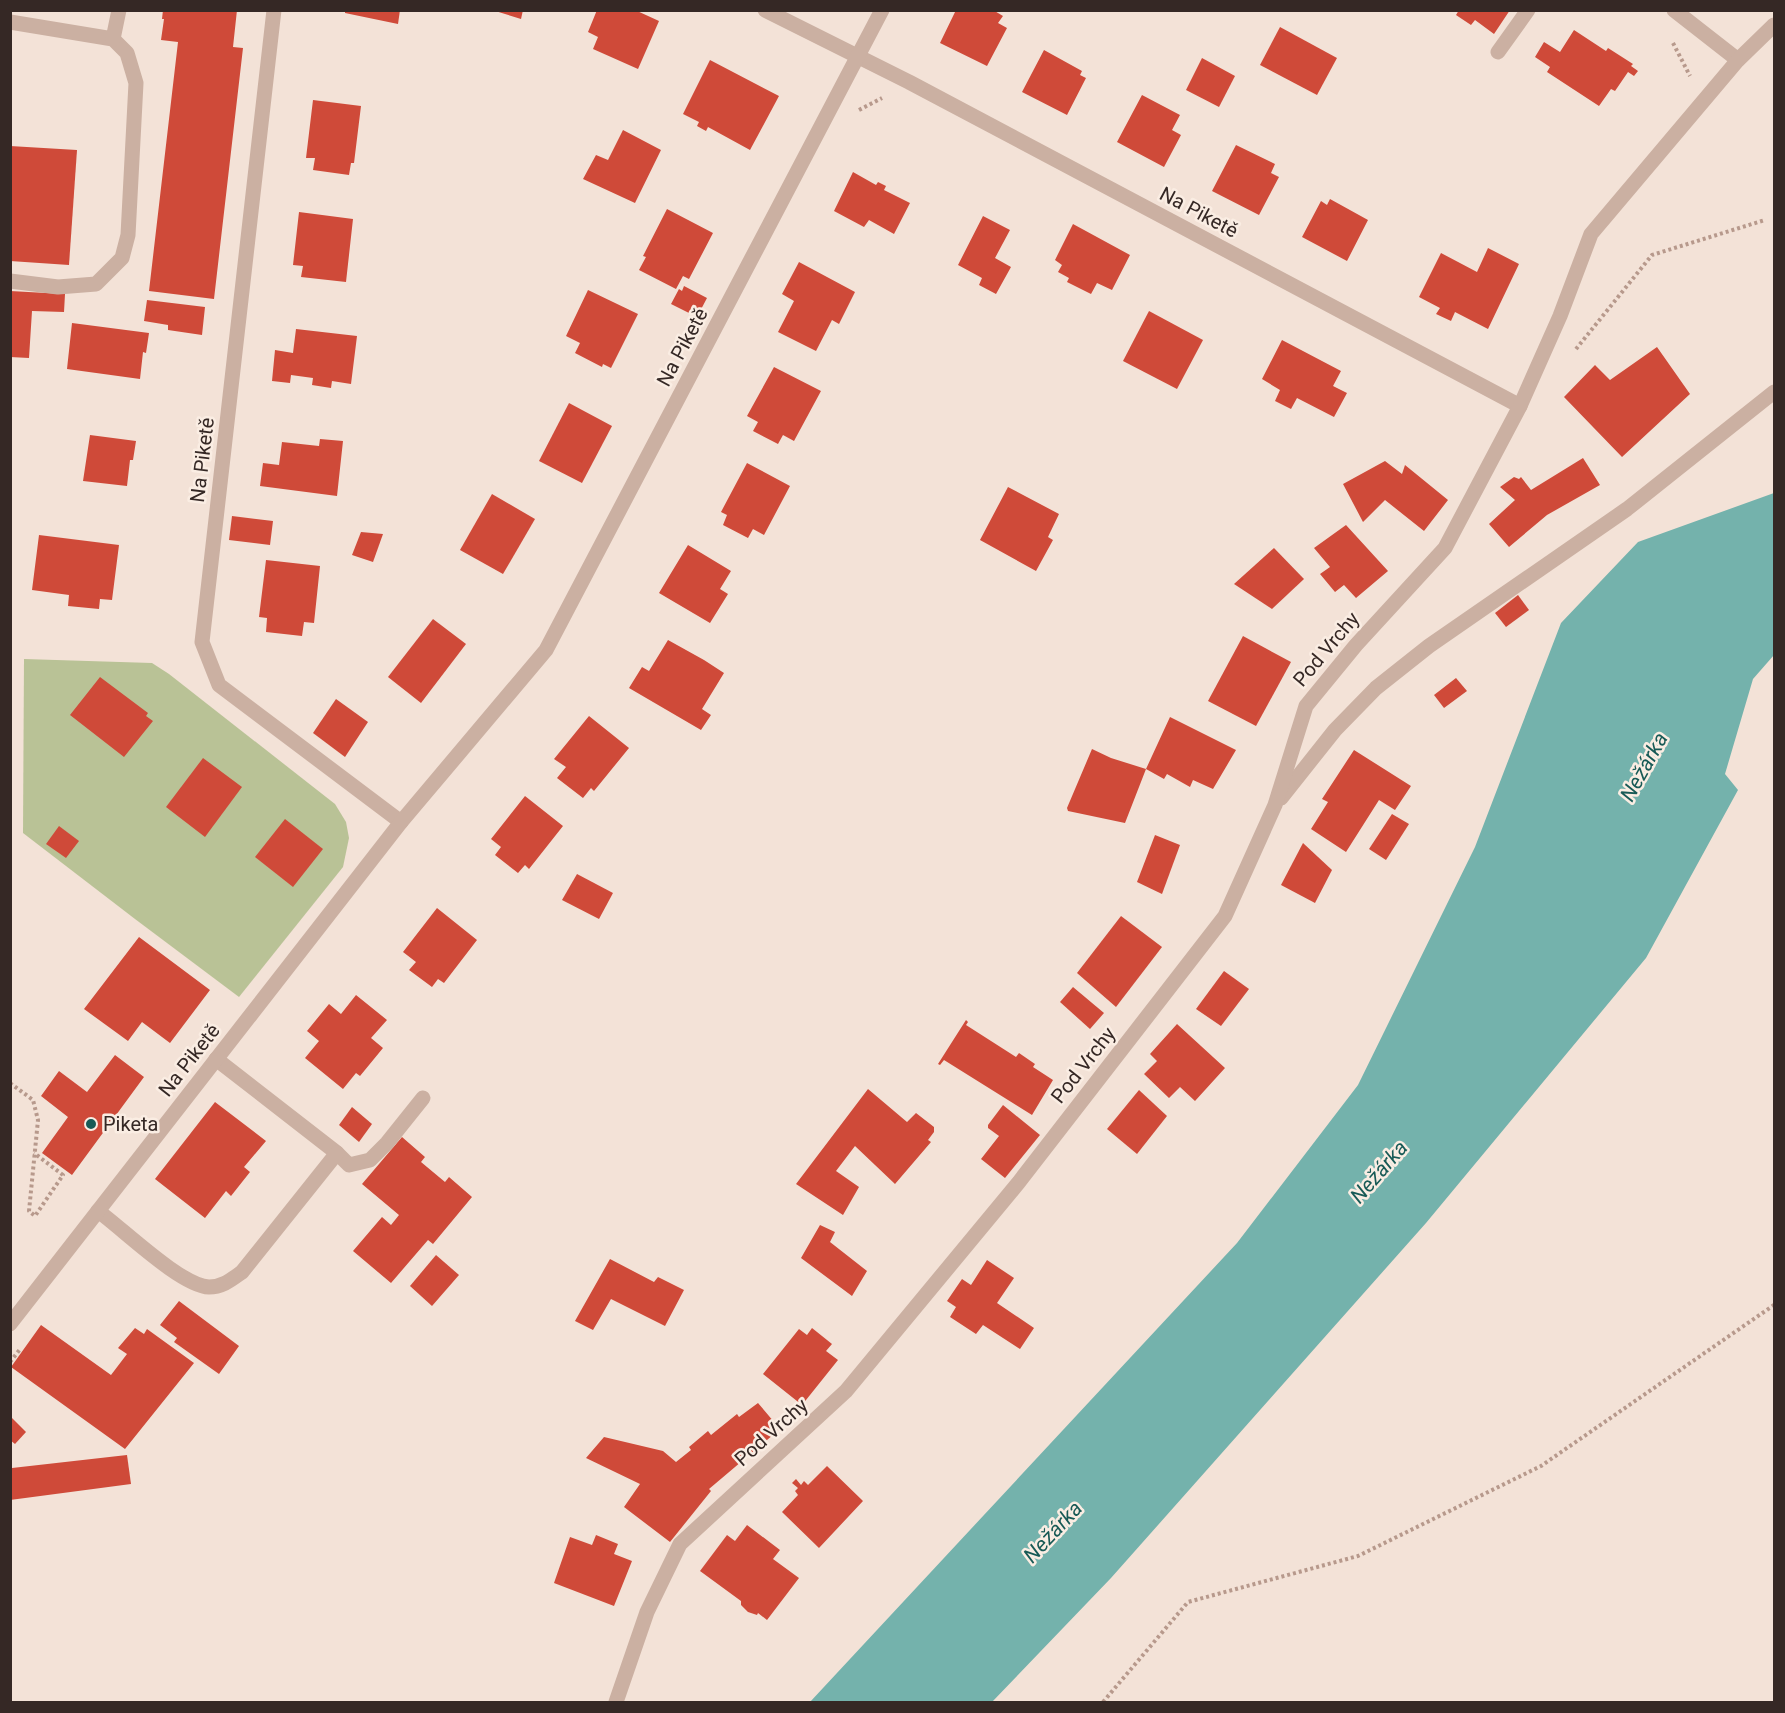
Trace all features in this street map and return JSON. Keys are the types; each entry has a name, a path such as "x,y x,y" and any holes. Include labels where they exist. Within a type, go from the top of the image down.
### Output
{"street":[{"path":"113,39 119,10"},
{"name":"Na Piketě","path":"274,10 202,642 219,685 401,822"},
{"name":"Na Piketě","path":"765,10 859,55 1520,406"},
{"name":"Na Piketě","path":"10,1324 401,822 546,650 882,10"},
{"path":"1498,52 1528,10"},
{"path":"1674,10 1738,60"},
{"path":"10,22 113,39 127,53 136,83 128,235 122,258 96,284 58,286 10,281"},
{"name":"Pod Vrchy","path":"616,1702 647,1612 680,1544 846,1391 1019,1182 1225,916 1275,805 1305,706 1356,645 1445,548 1520,406 1560,316 1591,234 1738,60 1774,25"},
{"path":"1275,805 1335,730 1376,688 1429,646 1627,509 1774,392"},
{"path":"216,1059 337,1153 349,1165 370,1160 387,1143 423,1098"},
{"path":"98,1211 180,1276 207,1287 222,1286 242,1272 337,1153"}],"path":[{"path":"1671,40 1703,101"},
{"path":"1572,354 1652,255 1765,220"},
{"path":"10,1083 33,1100 38,1120 34,1154 29,1211 35,1216 63,1175 34,1154"},
{"path":"1103,1702 1188,1602 1358,1556 1541,1466 1774,1305"}],"green space":[{"path":"24,659 152,663 335,804 346,822 349,838 343,867 239,997 23,833"}],"water":[{"name":"Nežárka","path":"1774,493 1774,655 1753,679 1725,774 1738,790 1646,958 1426,1223 1111,1578 992,1702 810,1702 1237,1243 1358,1085 1475,847 1561,623 1638,542"}],"building":[{"path":"163,10 237,10 233,47 243,48 214,299 149,291 178,42 161,40"},
{"path":"345,10 400,10 398,24 345,13"},
{"path":"492,10 523,10 521,19"},
{"path":"597,10 635,10 659,21 638,69 593,49 598,37 588,32"},
{"path":"956,10 993,10 1003,16 998,23 1007,28 987,66 940,43"},
{"path":"1459,10 1510,10 1494,34 1475,20 1471,25 1456,15"},
{"path":"1280,27 1337,58 1317,95 1260,65"},
{"path":"1574,30 1606,51 1608,48 1633,64 1631,66 1638,71 1634,76 1628,72 1615,91 1611,89 1599,106 1547,72 1550,67 1535,57 1544,42 1560,52"},
{"path":"1044,50 1082,71 1080,75 1086,78 1067,115 1022,92"},
{"path":"1202,58 1235,76 1219,107 1186,90"},
{"path":"710,60 779,96 750,150 708,127 706,131 697,126 699,122 683,114"},
{"path":"1142,95 1180,115 1172,130 1181,135 1164,167 1117,142"},
{"path":"313,100 361,106 354,163 351,163 349,175 313,170 315,158 306,158"},
{"path":"623,130 661,150 635,203 583,179 596,155 608,160"},
{"path":"1236,145 1275,164 1271,173 1279,177 1259,215 1212,191"},
{"path":"10,146 77,150 69,265 10,261"},
{"path":"853,172 876,185 878,182 886,186 884,190 910,203 894,234 869,220 864,227 834,211"},
{"path":"1330,199 1368,220 1347,261 1302,237 1321,201 1327,205"},
{"path":"667,209 713,233 689,279 683,276 676,289 639,270 646,257 643,256"},
{"path":"299,212 353,219 346,282 301,277 303,266 293,265"},
{"path":"983,216 1010,230 995,258 1011,267 996,294 979,285 982,278 958,265"},
{"path":"1073,224 1130,255 1112,290 1097,283 1091,294 1067,282 1069,278 1058,272 1062,265 1055,260"},
{"path":"1488,248 1519,264 1488,329 1455,312 1451,321 1436,314 1440,308 1419,297 1441,253 1477,272"},
{"path":"799,262 855,292 839,324 832,320 816,351 778,332 794,301 782,294"},
{"path":"684,286 707,298 697,317 671,304 679,289 682,291"},
{"path":"588,290 638,314 611,368 603,364 602,367 575,353 580,343 566,336"},
{"path":"10,291 65,294 64,312 32,311 29,358 10,357"},
{"path":"147,300 205,307 202,335 168,330 168,325 144,321"},
{"path":"1149,311 1203,340 1177,389 1123,361"},
{"path":"72,323 149,333 146,353 143,352 140,379 67,369"},
{"path":"296,329 357,336 351,384 332,381 331,388 312,385 313,378 291,375 290,383 272,381 275,350 293,353"},
{"path":"1282,340 1341,371 1333,386 1347,393 1334,417 1297,398 1291,409 1275,401 1280,390 1262,379"},
{"path":"1657,347 1690,394 1622,457 1564,397 1595,365 1610,380"},
{"path":"774,367 821,391 794,441 783,435 778,444 753,431 758,422 747,416"},
{"path":"569,403 612,426 582,483 539,461"},
{"path":"90,435 136,441 133,460 130,460 127,486 83,481"},
{"path":"320,439 343,441 337,496 260,486 263,463 279,465 282,442 319,446"},
{"path":"1583,458 1600,485 1547,515 1509,547 1489,524 1515,500 1500,487 1514,477 1519,479 1521,477 1531,490"},
{"path":"1385,461 1402,474 1405,465 1448,500 1424,531 1385,500 1363,522 1343,484"},
{"path":"747,463 790,486 764,535 753,529 748,538 723,525 727,515 721,512"},
{"path":"1008,487 1059,514 1048,537 1053,540 1036,571 980,540"},
{"path":"492,494 535,519 503,574 460,550"},
{"path":"232,516 273,521 270,545 229,540"},
{"path":"1346,525 1388,571 1356,598 1344,585 1335,592 1320,574 1330,567 1314,548"},
{"path":"361,532 383,534 373,562 352,555"},
{"path":"39,535 119,545 112,600 100,599 99,609 68,606 69,595 32,590"},
{"path":"688,545 731,571 720,589 728,594 710,623 659,593"},
{"path":"1274,548 1304,579 1272,609 1234,584"},
{"path":"266,560 320,566 314,623 304,622 302,636 266,632 267,618 259,617"},
{"path":"1518,595 1529,610 1506,627 1495,613"},
{"path":"433,619 466,644 421,703 388,677"},
{"path":"1243,636 1291,662 1256,726 1208,701"},
{"path":"668,640 724,673 702,709 711,715 701,730 629,688 642,667 649,671"},
{"path":"100,677 148,713 146,716 153,721 124,757 70,715"},
{"path":"1456,678 1467,691 1444,708 1434,695"},
{"path":"336,699 368,722 345,757 313,733"},
{"path":"589,716 629,748 594,791 591,788 583,798 557,778 566,767 554,759"},
{"path":"1170,717 1236,750 1213,789 1193,780 1190,787 1167,774 1164,779 1146,769"},
{"path":"1092,749 1111,758 1146,769 1125,823 1068,811 1067,808"},
{"path":"1354,750 1411,786 1395,810 1379,800 1346,852 1311,829 1328,802 1322,799"},
{"path":"203,758 242,787 205,837 166,807"},
{"path":"525,796 563,826 529,869 525,865 518,873 495,855 501,847 491,839"},
{"path":"1392,814 1409,824 1386,860 1369,849"},
{"path":"285,819 323,849 293,887 255,857"},
{"path":"59,826 79,841 66,858 46,844"},
{"path":"1155,835 1180,845 1162,894 1137,882"},
{"path":"1303,843 1332,870 1315,903 1281,885"},
{"path":"577,874 613,893 599,919 562,900"},
{"path":"437,908 477,940 444,983 438,979 432,987 409,970 416,962 403,952"},
{"path":"1121,916 1162,947 1116,1007 1077,973"},
{"path":"139,937 210,990 170,1043 142,1022 128,1041 84,1009"},
{"path":"1224,971 1249,989 1221,1026 1196,1009"},
{"path":"1073,987 1104,1013 1090,1029 1060,1002"},
{"path":"356,995 387,1020 371,1038 383,1048 360,1076 356,1073 343,1089 305,1058 319,1041 307,1031 329,1004 341,1014"},
{"path":"966,1020 968,1022 966,1025 1016,1057 1019,1053 1035,1064 1033,1067 1053,1080 1032,1115 944,1060 940,1065 938,1064"},
{"path":"1177,1024 1225,1068 1195,1101 1180,1087 1169,1098 1144,1074 1157,1061 1150,1054"},
{"path":"115,1055 144,1077 72,1175 42,1153 68,1117 41,1096 59,1071 87,1092"},
{"path":"868,1089 907,1122 916,1113 934,1127 934,1132 928,1140 931,1142 895,1184 855,1146 836,1171 859,1187 843,1215 796,1184"},
{"path":"1139,1090 1167,1116 1137,1154 1107,1129"},
{"path":"215,1102 266,1141 244,1167 250,1172 231,1196 226,1191 205,1218 155,1179"},
{"path":"1003,1105 1040,1135 1005,1178 981,1159 999,1136 988,1128 988,1125"},
{"path":"352,1107 372,1124 359,1142 339,1125"},
{"path":"402,1137 425,1157 421,1162 445,1182 449,1177 472,1197 433,1244 428,1240 391,1283 353,1251 382,1217 391,1225 399,1215 362,1184"},
{"path":"820,1225 835,1232 830,1242 867,1271 852,1296 801,1258"},
{"path":"436,1255 459,1275 432,1306 410,1286"},
{"path":"610,1259 654,1282 658,1277 684,1290 665,1326 611,1299 593,1330 575,1321"},
{"path":"987,1260 1014,1278 997,1303 1034,1328 1020,1349 983,1325 976,1334 950,1317 956,1307 947,1301 962,1279 971,1285"},
{"path":"179,1301 239,1346 219,1374 174,1342 177,1338 160,1325"},
{"path":"41,1325 111,1375 127,1354 118,1348 135,1328 144,1334 147,1329 194,1363 125,1449 11,1367"},
{"path":"812,1328 832,1344 826,1351 838,1360 802,1405 763,1374 799,1329 807,1335"},
{"path":"758,1403 780,1429 709,1489 711,1491 670,1542 624,1507 640,1484 586,1458 604,1437 663,1451 676,1462 691,1450 689,1447 708,1431 711,1435 737,1414 739,1417"},
{"path":"10,1416 26,1432 15,1444 10,1440"},
{"path":"127,1455 131,1484 10,1500 12,1468"},
{"path":"827,1466 863,1501 819,1548 782,1512 798,1495 795,1491 798,1488 792,1483 796,1479 801,1485 804,1481 808,1485"},
{"path":"747,1525 780,1550 773,1559 799,1578 767,1620 758,1613 757,1615 748,1612 741,1605 741,1601 700,1571 727,1535 735,1541"},
{"path":"596,1535 618,1544 614,1554 632,1561 614,1606 554,1583 570,1537 592,1545"}],"place":[{"name":"Piketa","path":"91,1124"}]}
